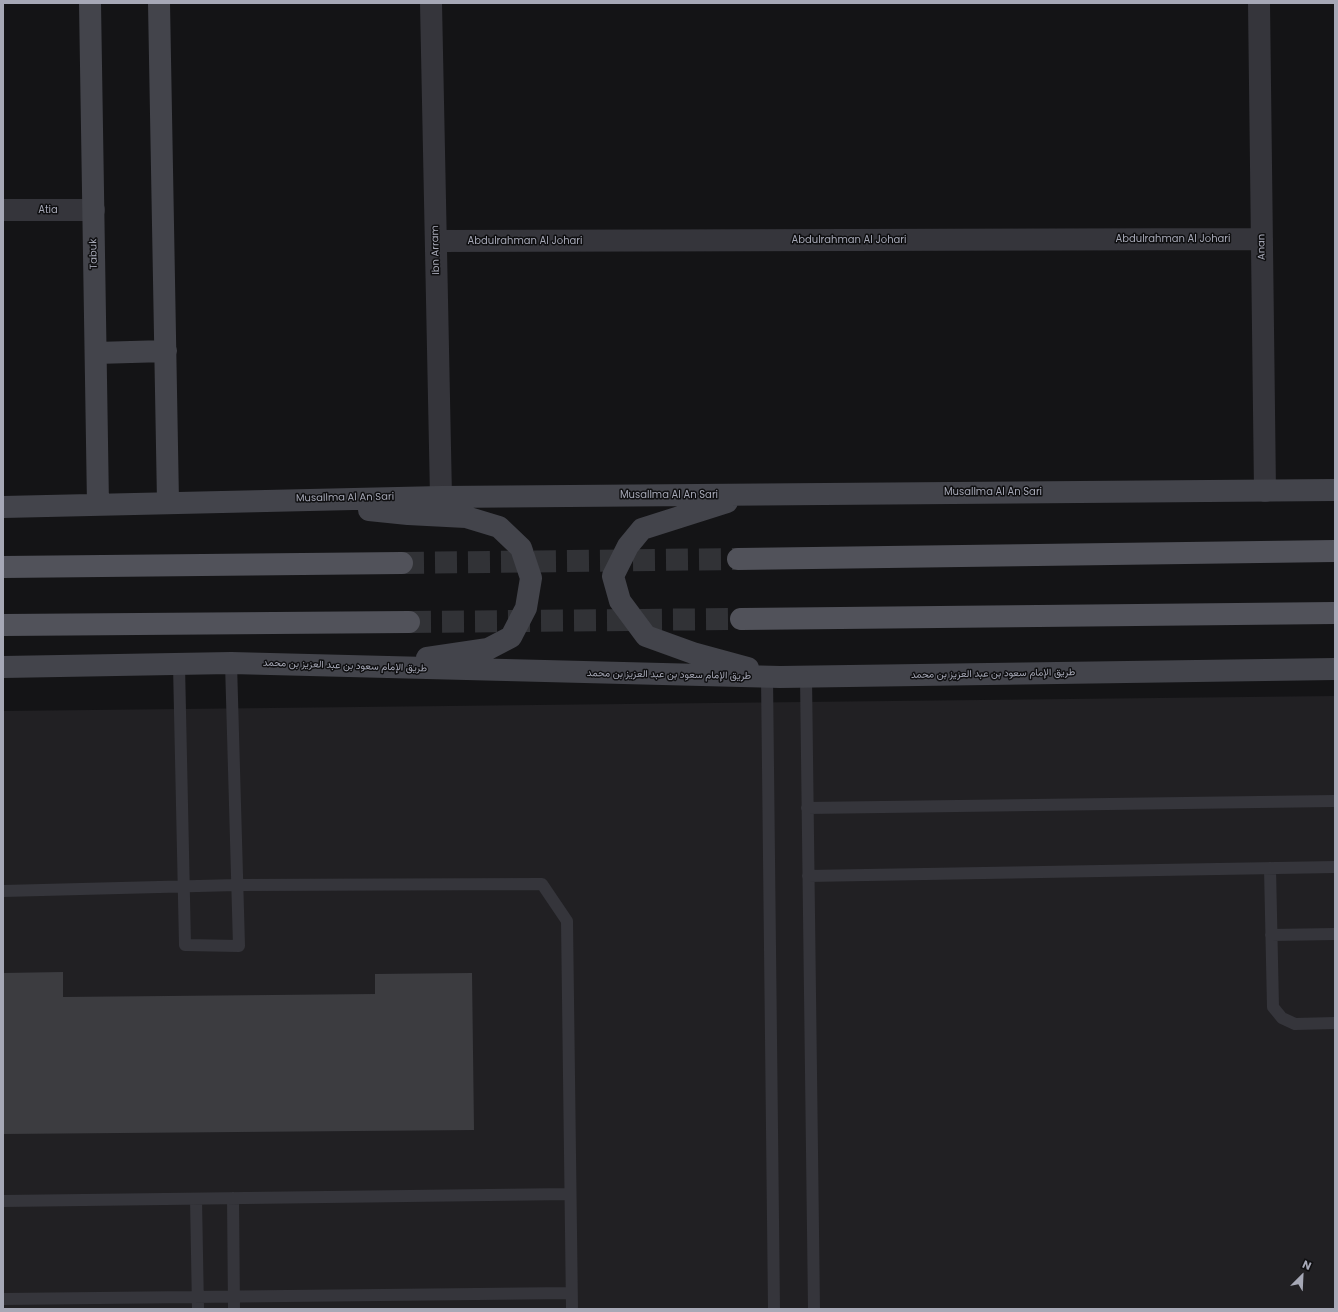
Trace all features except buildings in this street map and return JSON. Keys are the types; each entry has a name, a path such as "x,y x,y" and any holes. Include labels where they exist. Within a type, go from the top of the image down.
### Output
{"main road":[{"path":"738,559 1335,551"},
{"path":"3,567 402,563"},
{"path":"740,619 1335,613"},
{"path":"3,625 409,622"}],"street":[{"name":"Tabuk","path":"90,3 98,505"},
{"path":"159,3 168,502"},
{"name":"Ibn Arram","path":"431,3 441,497"},
{"name":"Anan","path":"1259,3 1265,490"},
{"name":"Atia","path":"3,210 94,210"},
{"name":"Abdulrahman Al Johari","path":"436,241 1262,239"},
{"path":"96,353 166,351"},
{"name":"Musallma Al An Sari","path":"3,507 168,502 441,497 1335,490"},
{"path":"751,494 642,529 628,546 613,576 620,601 646,636 692,653 774,677"},
{"path":"278,500 408,514 466,517 498,527 521,548 531,578 526,608 511,637 488,649 356,667"},
{"name":"طريق الإمام سعود بن عبد العزيز بن محمد","path":"3,667 231,663 774,677 1335,670"}],"lane":[{"path":"179,665 185,945 239,946 231,663"},
{"path":"774,677 774,1309"},
{"path":"806,677 814,1309"},
{"path":"807,808 1335,800"},
{"path":"808,876 1335,867"},
{"path":"1270,868 1272,1008 1282,1018 1295,1024 1335,1023"},
{"path":"3,891 237,885 542,884 567,921 572,1309"},
{"path":"1271,935 1335,934"},
{"path":"3,1201 570,1194"},
{"path":"233,1198 234,1309"},
{"path":"196,1199 198,1303"},
{"path":"3,1299 198,1303 234,1297 571,1293"}],"shaded area":[{"path":"1335,696 1335,1309 3,1309 3,711"}],"tunnel":[{"path":"402,563 738,559"},
{"path":"409,622 741,619"}]}
